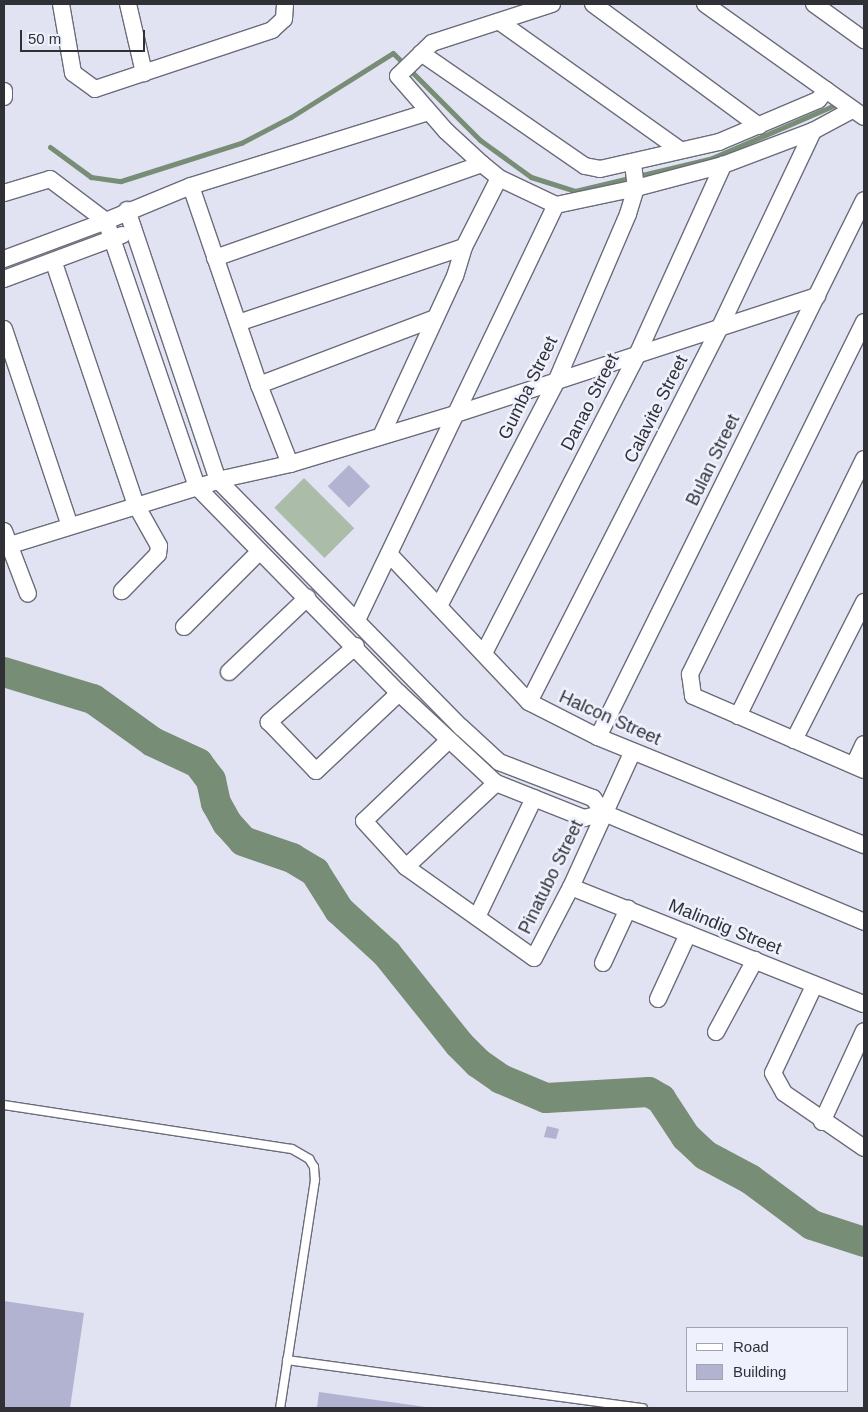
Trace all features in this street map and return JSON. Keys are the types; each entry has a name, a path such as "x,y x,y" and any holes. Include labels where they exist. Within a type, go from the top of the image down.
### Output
{"street":[{"path":"61,4 73,73 95,89 272,30 284,19 285,4"},
{"path":"128,4 144,73"},
{"path":"552,4 432,43 398,76 428,112 499,178 556,204 635,176 680,150 719,142 759,126 818,100 828,90"},
{"path":"594,4 759,126"},
{"path":"705,4 828,90 858,114"},
{"path":"814,4 864,40"},
{"path":"500,22 680,150"},
{"path":"411,63 585,166 635,176 723,165 858,114"},
{"path":"4,91 4,97"},
{"path":"4,259 106,221 128,210 191,186 428,112"},
{"name":"Calavite Street","path":"529,702 720,327 813,131"},
{"path":"214,258 482,164"},
{"name":"Danao Street","path":"484,653 637,355 723,165"},
{"name":"Gumba Street","path":"439,606 556,382 628,214 635,176"},
{"path":"381,436 435,318 464,247 499,178"},
{"path":"4,192 50,179 106,221 114,238 197,487 356,646 399,693 448,740 496,782 584,818 604,813"},
{"path":"191,186 214,258 259,385 290,464"},
{"name":"Bulan Street","path":"598,737 864,200"},
{"path":"357,620 556,204"},
{"path":"128,210 218,480 499,762 593,798 604,813 864,922"},
{"path":"4,280 54,263 133,229"},
{"path":"238,323 464,247"},
{"path":"54,263 136,505 159,550 122,591"},
{"path":"28,594 5,541 70,526 218,480 290,464 456,414 817,296"},
{"path":"259,385 435,318"},
{"path":"864,322 690,674 694,696 859,768 864,744"},
{"path":"4,329 70,526"},
{"path":"738,716 864,459"},
{"path":"184,627 260,550"},
{"name":"Halcon Street","path":"389,554 529,702 598,737 864,846"},
{"path":"230,672 307,598"},
{"path":"794,740 864,602"},
{"path":"356,646 269,722 316,771 399,693"},
{"path":"448,740 364,820 406,867 477,917 534,798"},
{"name":"Pinatubo Street","path":"477,917 534,958 571,887 633,751"},
{"path":"406,867 496,782"},
{"name":"Malindig Street","path":"571,887 755,960 814,986 864,1004"},
{"path":"603,963 628,910"},
{"path":"658,999 688,934"},
{"path":"716,1032 755,960"},
{"path":"814,986 773,1072 784,1093 822,1122 864,1148"},
{"path":"822,1122 864,1031"}],"lane":[{"path":"4,1105 292,1150 309,1159 314,1167 315,1180 280,1408"},
{"path":"287,1360 643,1408"}],"green space":[{"path":"304,478 354,528 325,558 274,508"}],"building":[{"path":"349,465 370,486 349,507 328,486"},
{"path":"547,1126 559,1129 556,1139 544,1137"},
{"path":"4,1301 84,1313 70,1408 4,1408"},
{"path":"319,1392 426,1407 426,1408 317,1408"}],"waterway":[{"path":"50,147 91,177 121,181 241,143 291,117 393,53 480,140 531,177 575,191 712,158 833,106"},
{"path":"4,672 93,699 153,742 198,763 211,780 216,803 227,823 243,841 292,858 315,872 339,910 387,954 459,1044 478,1063 501,1079 546,1098 649,1092 661,1099 686,1137 705,1155 750,1179 812,1225 864,1242"}]}
